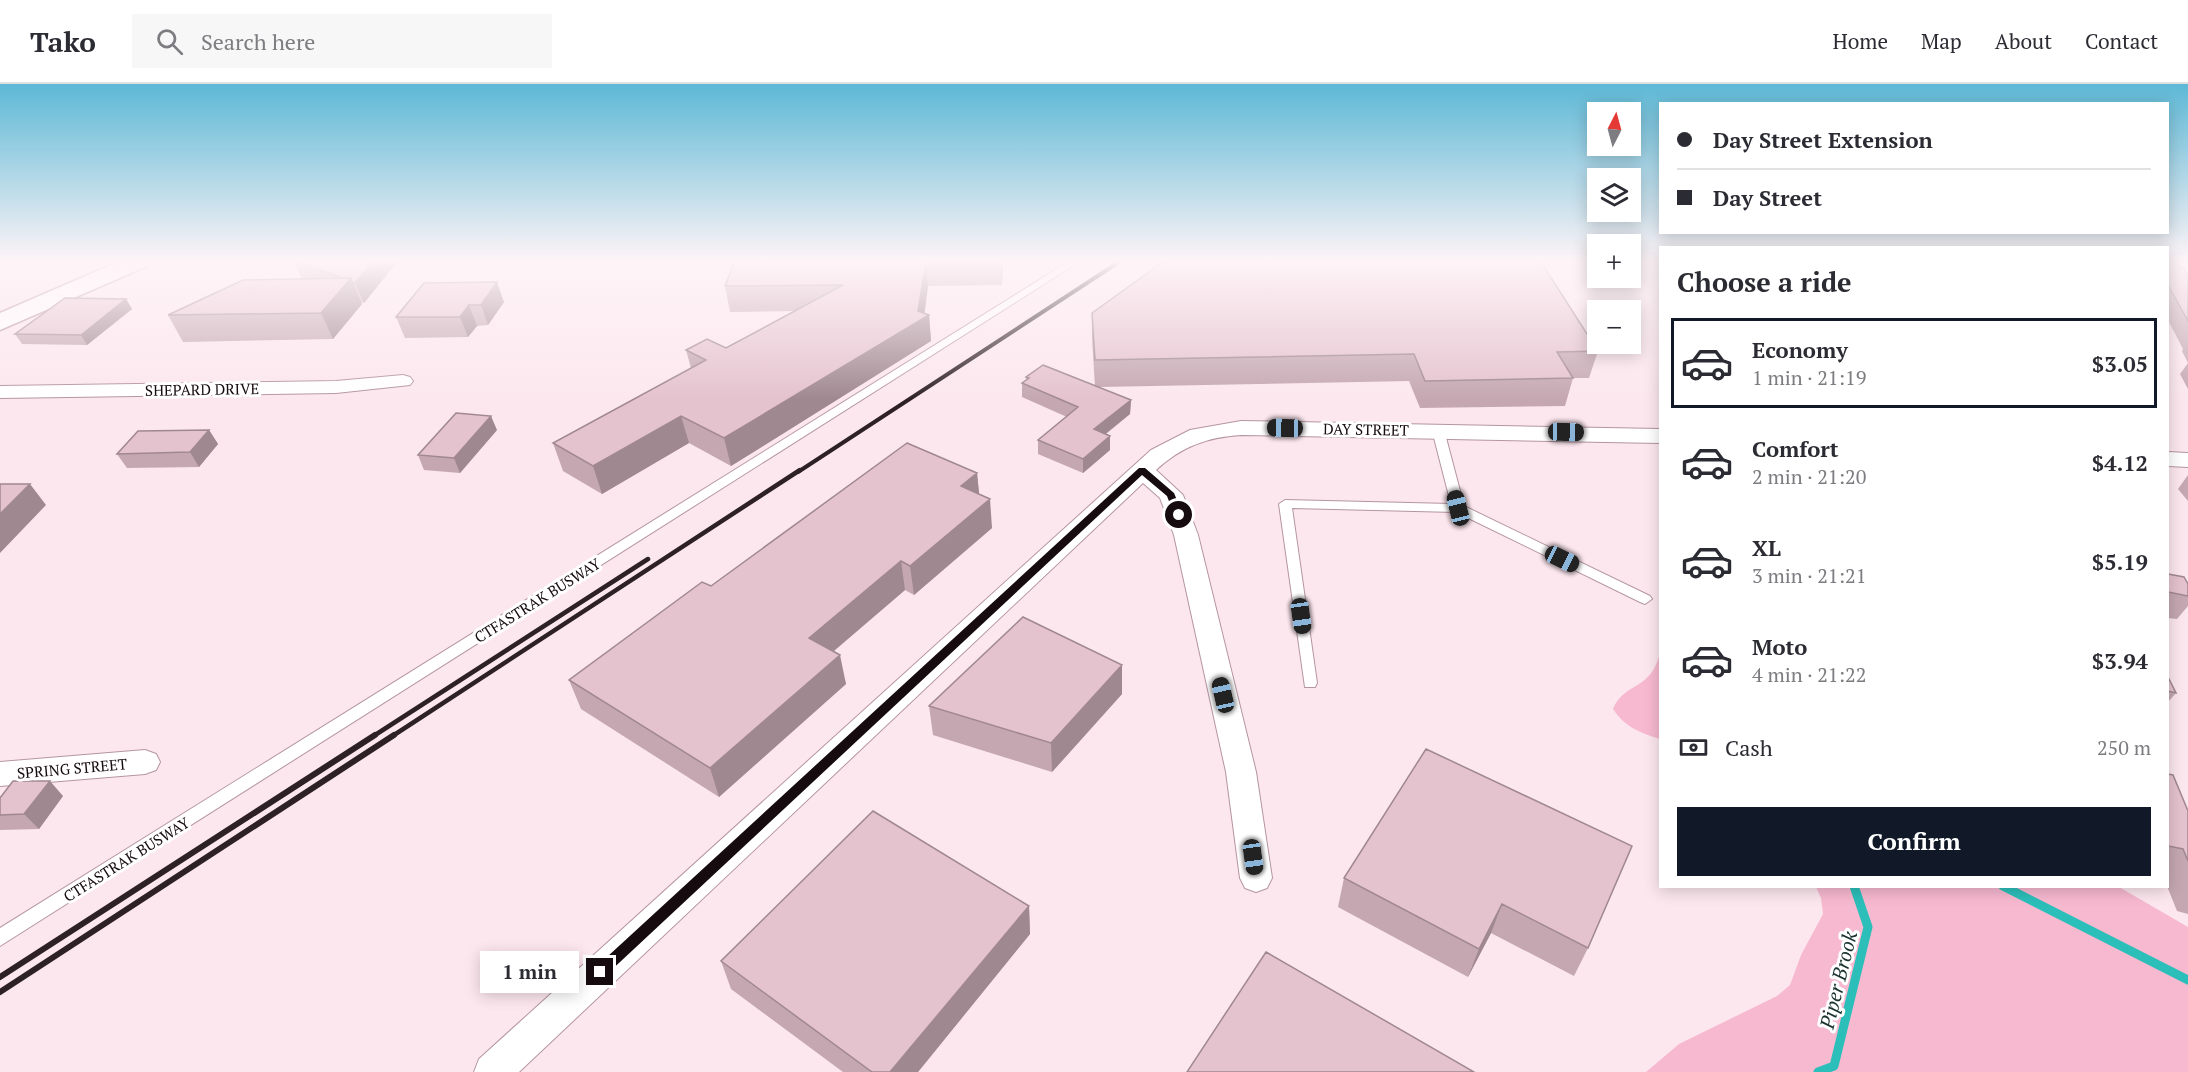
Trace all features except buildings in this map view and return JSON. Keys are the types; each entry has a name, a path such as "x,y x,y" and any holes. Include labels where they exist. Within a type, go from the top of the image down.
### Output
{"main road":[{"path":"0,322 29,308"}],"street":[{"name":"SHEPARD DRIVE","path":"0,392 336,387 403,381"},
{"name":"DAY STREET","path":"492,1072 1142,470 1178,441 1209,430 1241,428 1659,436"},
{"path":"2169,459 2188,460"},
{"path":"1142,470 1171,495 1186,535 1241,772 1256,878"},
{"name":"SPRING STREET","path":"0,774 145,762"}],"lane":[{"name":"CTFASTRAK BUSWAY","path":"0,938 1001,308"},
{"path":"1438,430 1458,508"},
{"path":"1310,683 1285,504 1458,508 1646,599"}],"shaded area":[{"path":"1659,655 1659,739 1634,728 1613,709 1625,693 1651,674"},
{"path":"1816,888 2121,888 2188,927 2188,1072 1646,1072 1679,1044 1777,996 1790,985 1801,955 1823,914 1821,898"}],"waterway":[{"name":"Piper Brook","path":"1818,1072 1834,1066 1868,927 1855,888"},
{"name":"Piper Brook","path":"2007,888 2188,980"}],"railway":[{"path":"798,472 1049,308"},
{"path":"391,737 800,470"},
{"path":"372,737 648,559"},
{"path":"0,977 375,735"},
{"path":"0,992 394,735"}],"route":[{"path":"600,972 1142,470 1171,495 1179,515"}]}
